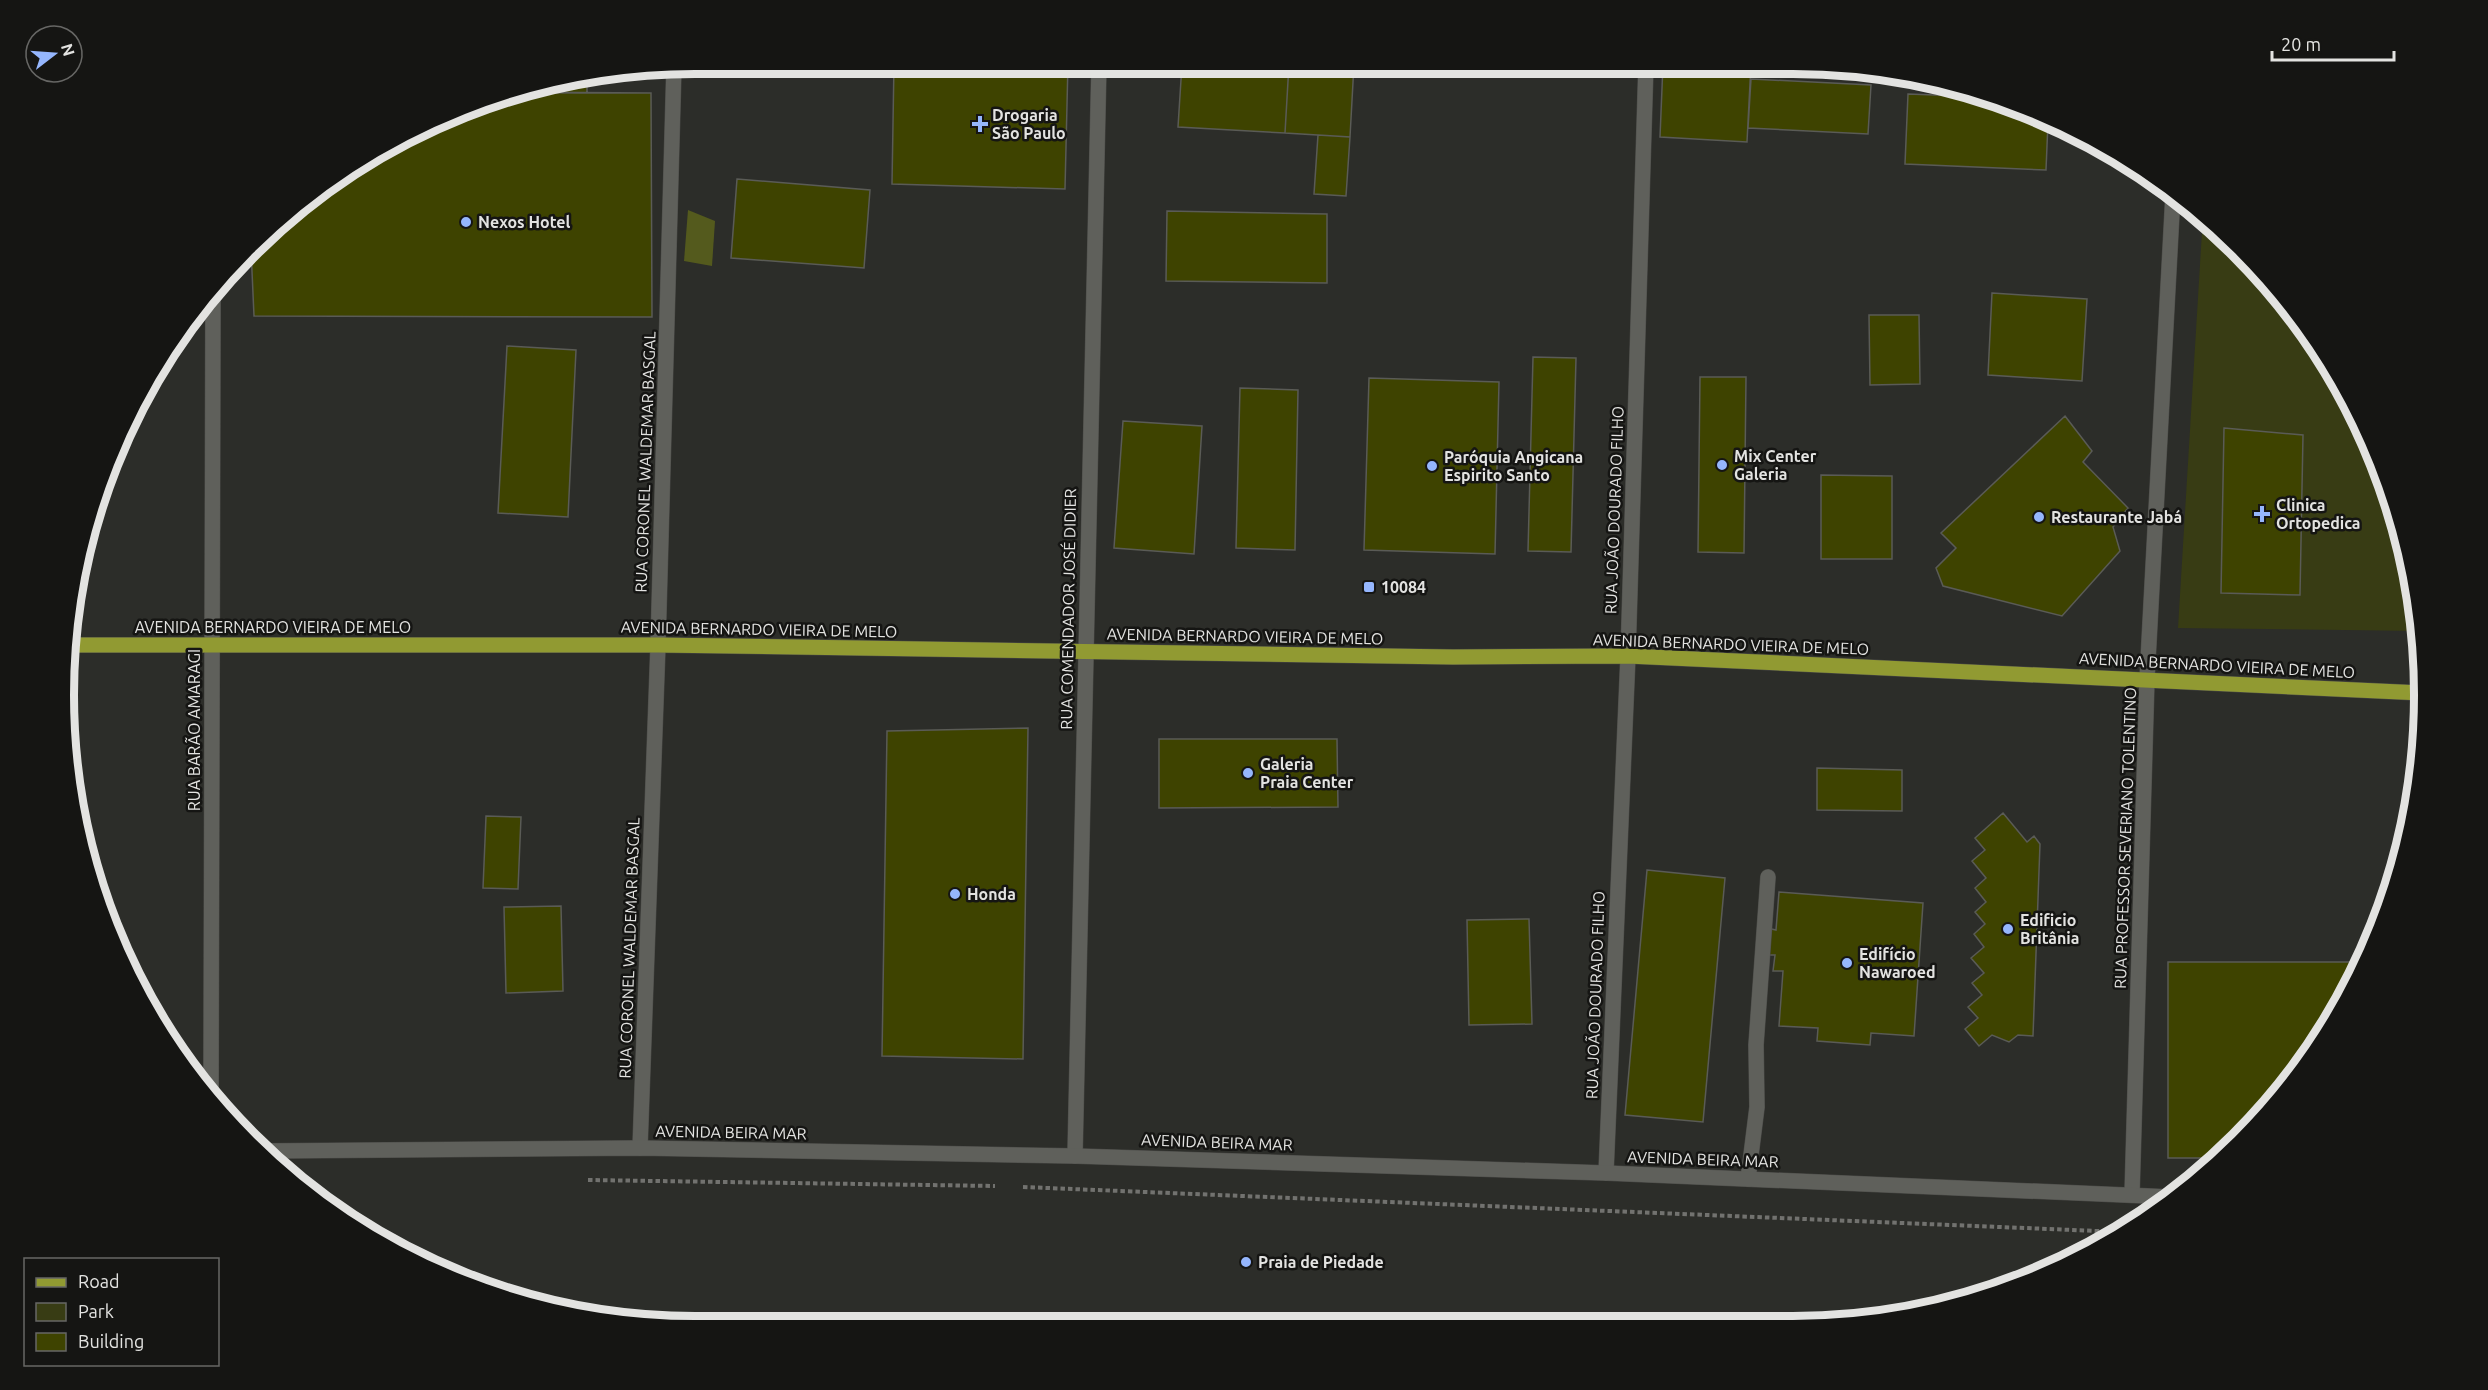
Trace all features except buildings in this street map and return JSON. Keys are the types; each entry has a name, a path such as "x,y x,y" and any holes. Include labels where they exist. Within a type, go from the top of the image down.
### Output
{"main road":[{"name":"AVENIDA BERNARDO VIEIRA DE MELO","path":"76,645 658,645 1085,652 1628,656 2414,693"}],"street":[{"name":"RUA COMENDADOR JOSÉ DIDIER","path":"1075,1156 1099,74"},
{"name":"RUA JOÃO DOURADO FILHO","path":"1606,1173 1628,656 1646,74"},
{"name":"RUA CORONEL WALDEMAR BASGAL","path":"640,1148 658,645 674,75"},
{"name":"RUA PROFESSOR SEVERIANO TOLENTINO","path":"2132,1195 2147,679 2173,203"},
{"name":"RUA BARÃO AMARAGI","path":"211,1084 213,304"},
{"path":"1748,1179 1757,1107 1756,1045 1768,877"},
{"name":"AVENIDA BEIRA MAR","path":"274,1151 640,1148 1075,1156 1606,1173 2159,1196"}],"path":[{"path":"579,1180 998,1186"},
{"path":"1022,1187 2107,1231"}],"green space":[{"path":"2202,227 2260,285 2286,317 2310,350 2350,420 2382,495 2403,574 2411,631 2178,628"}],"shaded area":[{"path":"688,210 715,221 712,266 684,261"}],"place":[{"name":"Drogaria São Paulo","path":"980,124"},
{"name":"Nexos Hotel","path":"466,222"},
{"name":"Mix Center Galeria","path":"1722,465"},
{"name":"Paróquia Angicana Espirito Santo","path":"1432,466"},
{"name":"Clinica Ortopedica","path":"2262,514"},
{"name":"Restaurante Jabá","path":"2039,517"},
{"name":"10084","path":"1369,587"},
{"name":"Galeria Praia Center","path":"1248,773"},
{"name":"Honda","path":"955,894"},
{"name":"Edificio Britânia","path":"2008,929"},
{"name":"Edifício Nawaroed","path":"1847,963"},
{"name":"Praia de Piedade","path":"1246,1262"}]}
